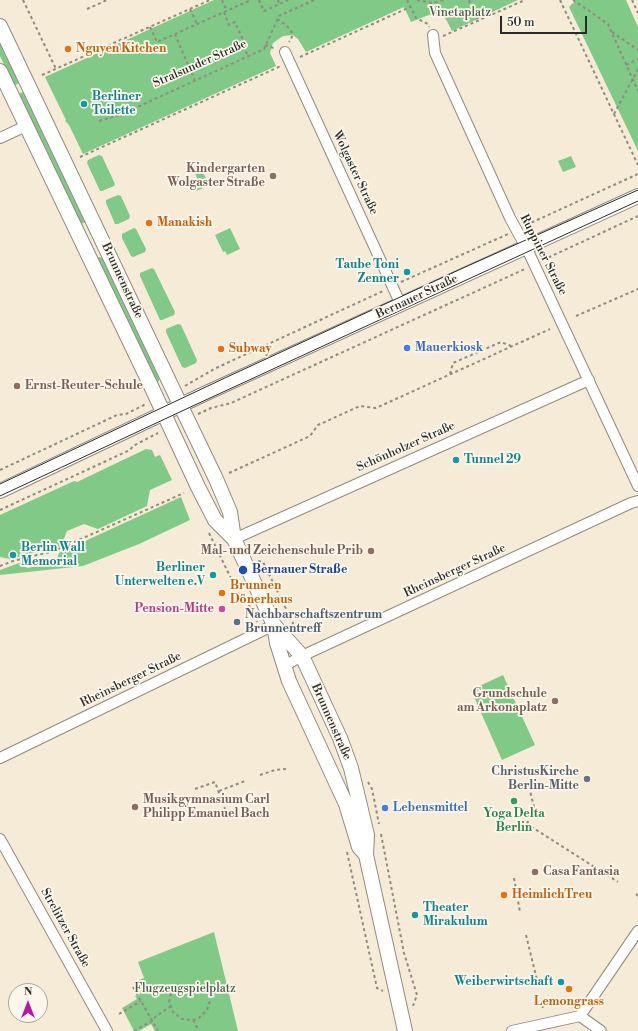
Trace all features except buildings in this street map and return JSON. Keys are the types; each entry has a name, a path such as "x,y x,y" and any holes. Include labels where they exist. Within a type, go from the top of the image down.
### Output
{"main road":[{"name":"Brunnenstraße","path":"0,26 216,479 230,512 234,539 274,625 277,643 289,681 346,804 359,847 366,854"},
{"name":"Brunnenstraße","path":"0,71 198,487 215,520 234,539"},
{"name":"Bernauer Straße","path":"0,491 180,406 638,196"},
{"name":"Brunnenstraße","path":"274,625 302,656 340,738 351,768 367,835 366,854 405,1031"}],"street":[{"name":"Ruppiner Straße","path":"433,38 435,53 510,218 526,247 638,486"},
{"name":"Wolgaster Straße","path":"285,52 401,305"},
{"path":"0,138 26,126"},
{"name":"Schönholzer Straße","path":"234,539 589,380"},
{"name":"Rheinsberger Straße","path":"284,666 302,656 624,506 638,501"},
{"name":"Rheinsberger Straße","path":"0,758 274,625"},
{"name":"Strelitzer Straße","path":"0,838 107,1031"},
{"path":"512,1031 580,1016 638,931"},
{"path":"580,1016 601,1031"}],"path":[{"path":"23,0 56,69"},
{"path":"87,9 107,0"},
{"path":"42,76 210,0"},
{"path":"222,0 227,11"},
{"path":"150,27 157,42 251,0"},
{"path":"259,0 264,11 288,0"},
{"path":"278,0 280,4"},
{"path":"285,52 292,35 286,25 277,19 279,16 314,0"},
{"path":"407,0 416,18 428,24"},
{"path":"417,0 432,3 444,0"},
{"path":"469,0 479,22"},
{"path":"433,38 479,22 525,0"},
{"path":"560,0 638,165"},
{"path":"573,0 608,24 638,91"},
{"path":"632,0 638,13"},
{"path":"80,157 410,7"},
{"path":"190,9 197,24"},
{"path":"224,12 229,25 235,22 244,42 242,43 248,56"},
{"name":"Stralsunder Straße","path":"99,121 120,115 264,50 277,19"},
{"path":"611,31 638,50"},
{"path":"174,34 195,80"},
{"path":"626,65 638,59"},
{"path":"614,114 638,69"},
{"path":"521,228 638,174"},
{"path":"545,259 638,216"},
{"path":"399,283 509,233"},
{"path":"201,412 231,403 526,268"},
{"path":"187,384 214,369 387,289"},
{"path":"576,316 638,289"},
{"path":"229,473 310,436 318,425 360,406 376,408 550,329"},
{"path":"449,374 453,363 501,342 511,346"},
{"path":"0,470 117,415 126,414 142,406"},
{"path":"0,510 130,450 133,446 154,435"},
{"path":"0,566 13,561 54,551 184,494"},
{"path":"257,560 263,562 293,623 291,632"},
{"path":"260,775 275,770 286,769"},
{"path":"219,791 245,781"},
{"path":"195,788 215,782 225,808"},
{"path":"527,824 534,807 530,791"},
{"path":"514,827 527,824 618,882"},
{"path":"347,852 377,988 383,991 384,998"},
{"path":"514,878 520,912"},
{"path":"526,935 538,984"},
{"path":"178,984 172,990 170,995 170,1007 176,1016 182,1019 193,1020 204,1014 210,1000"},
{"path":"133,987 158,1031"},
{"path":"119,1014 141,1002"},
{"path":"134,1031 152,1021 156,1016 170,1007"},
{"path":"193,1020 199,1031"}],"green space":[{"name":"Vinetaplatz","path":"214,0 518,0 452,31 444,17 434,13 411,22 404,7 306,52 298,39 293,35 283,36 273,43 270,53 276,66 83,154 69,125 65,121 66,120 45,77"},
{"path":"576,0 626,0 638,27 638,151 569,7"},
{"path":"0,43 19,83 14,86 0,56"},
{"path":"23,92 85,222 80,225 18,94"},
{"path":"99,155 102,156 115,184 114,186 102,191 100,191 87,163 88,160"},
{"path":"571,156 576,167 563,172 558,161"},
{"path":"199,166 206,178 207,183 206,187 196,191 192,183 198,181 194,167"},
{"path":"118,195 121,196 130,216 129,219 115,224 106,200"},
{"path":"134,228 136,229 146,249 145,252 133,257 131,256 122,238 122,234"},
{"path":"230,228 240,249 227,255 225,251 223,252 215,235"},
{"path":"97,258 102,258 159,378 159,381 156,382"},
{"path":"152,268 154,269 175,312 174,315 162,320 160,320 140,276 140,273"},
{"path":"178,324 181,325 197,360 196,363 185,368 182,367 166,332 166,329"},
{"path":"146,449 152,450 155,457 160,455 172,480 150,490 147,506 98,529 84,524 67,531 61,546 10,559 0,557 0,515 74,481 77,482"},
{"path":"181,497 190,520 139,544 83,566 0,575 0,570 22,562 27,568 50,564 57,559 59,553"},
{"path":"503,675 535,745 502,760 471,690"},
{"name":"Flugzeugspielplatz","path":"214,932 238,1031 155,1031 151,1024 139,1031 134,1031 122,1008 137,999 135,996 140,994 134,982 144,978 138,962"}],"tram line":[{"path":"0,484 463,268 638,190"},
{"path":"0,496 638,201"}],"place":[{"name":"Nguyen Kitchen","path":"68,49"},
{"name":"Berliner Toilette","path":"84,104"},
{"name":"Kindergarten Wolgaster Straße","path":"273,176"},
{"name":"Manakish","path":"149,223"},
{"name":"Taube Toni Zenner","path":"407,272"},
{"name":"Mauerkiosk","path":"407,348"},
{"name":"Subway","path":"221,349"},
{"name":"Ernst-Reuter-Schule","path":"17,386"},
{"name":"Tunnel 29","path":"456,460"},
{"name":"Mal- und Zeichenschule Prib","path":"371,551"},
{"name":"Berlin Wall Memorial","path":"13,555"},
{"name":"Bernauer Straße","path":"243,570"},
{"name":"Berliner Unterwelten e.V","path":"213,575"},
{"name":"Brunnen Dönerhaus","path":"222,593"},
{"name":"Pension-Mitte","path":"222,609"},
{"name":"Nachbarschaftszentrum Brunnentreff","path":"237,622"},
{"name":"Grundschule am Arkonaplatz","path":"555,701"},
{"name":"ChristusKirche Berlin-Mitte","path":"587,779"},
{"name":"Yoga Delta Berlin","path":"514,801"},
{"name":"Musikgymnasium Carl Philipp Emanuel Bach","path":"135,807"},
{"name":"Lebensmittel","path":"385,808"},
{"name":"Casa Fantasia","path":"535,872"},
{"name":"HeimlichTreu","path":"504,895"},
{"name":"Theater Mirakulum","path":"415,915"},
{"name":"Weiberwirtschaft","path":"561,982"},
{"name":"Lemongrass","path":"569,989"}]}
